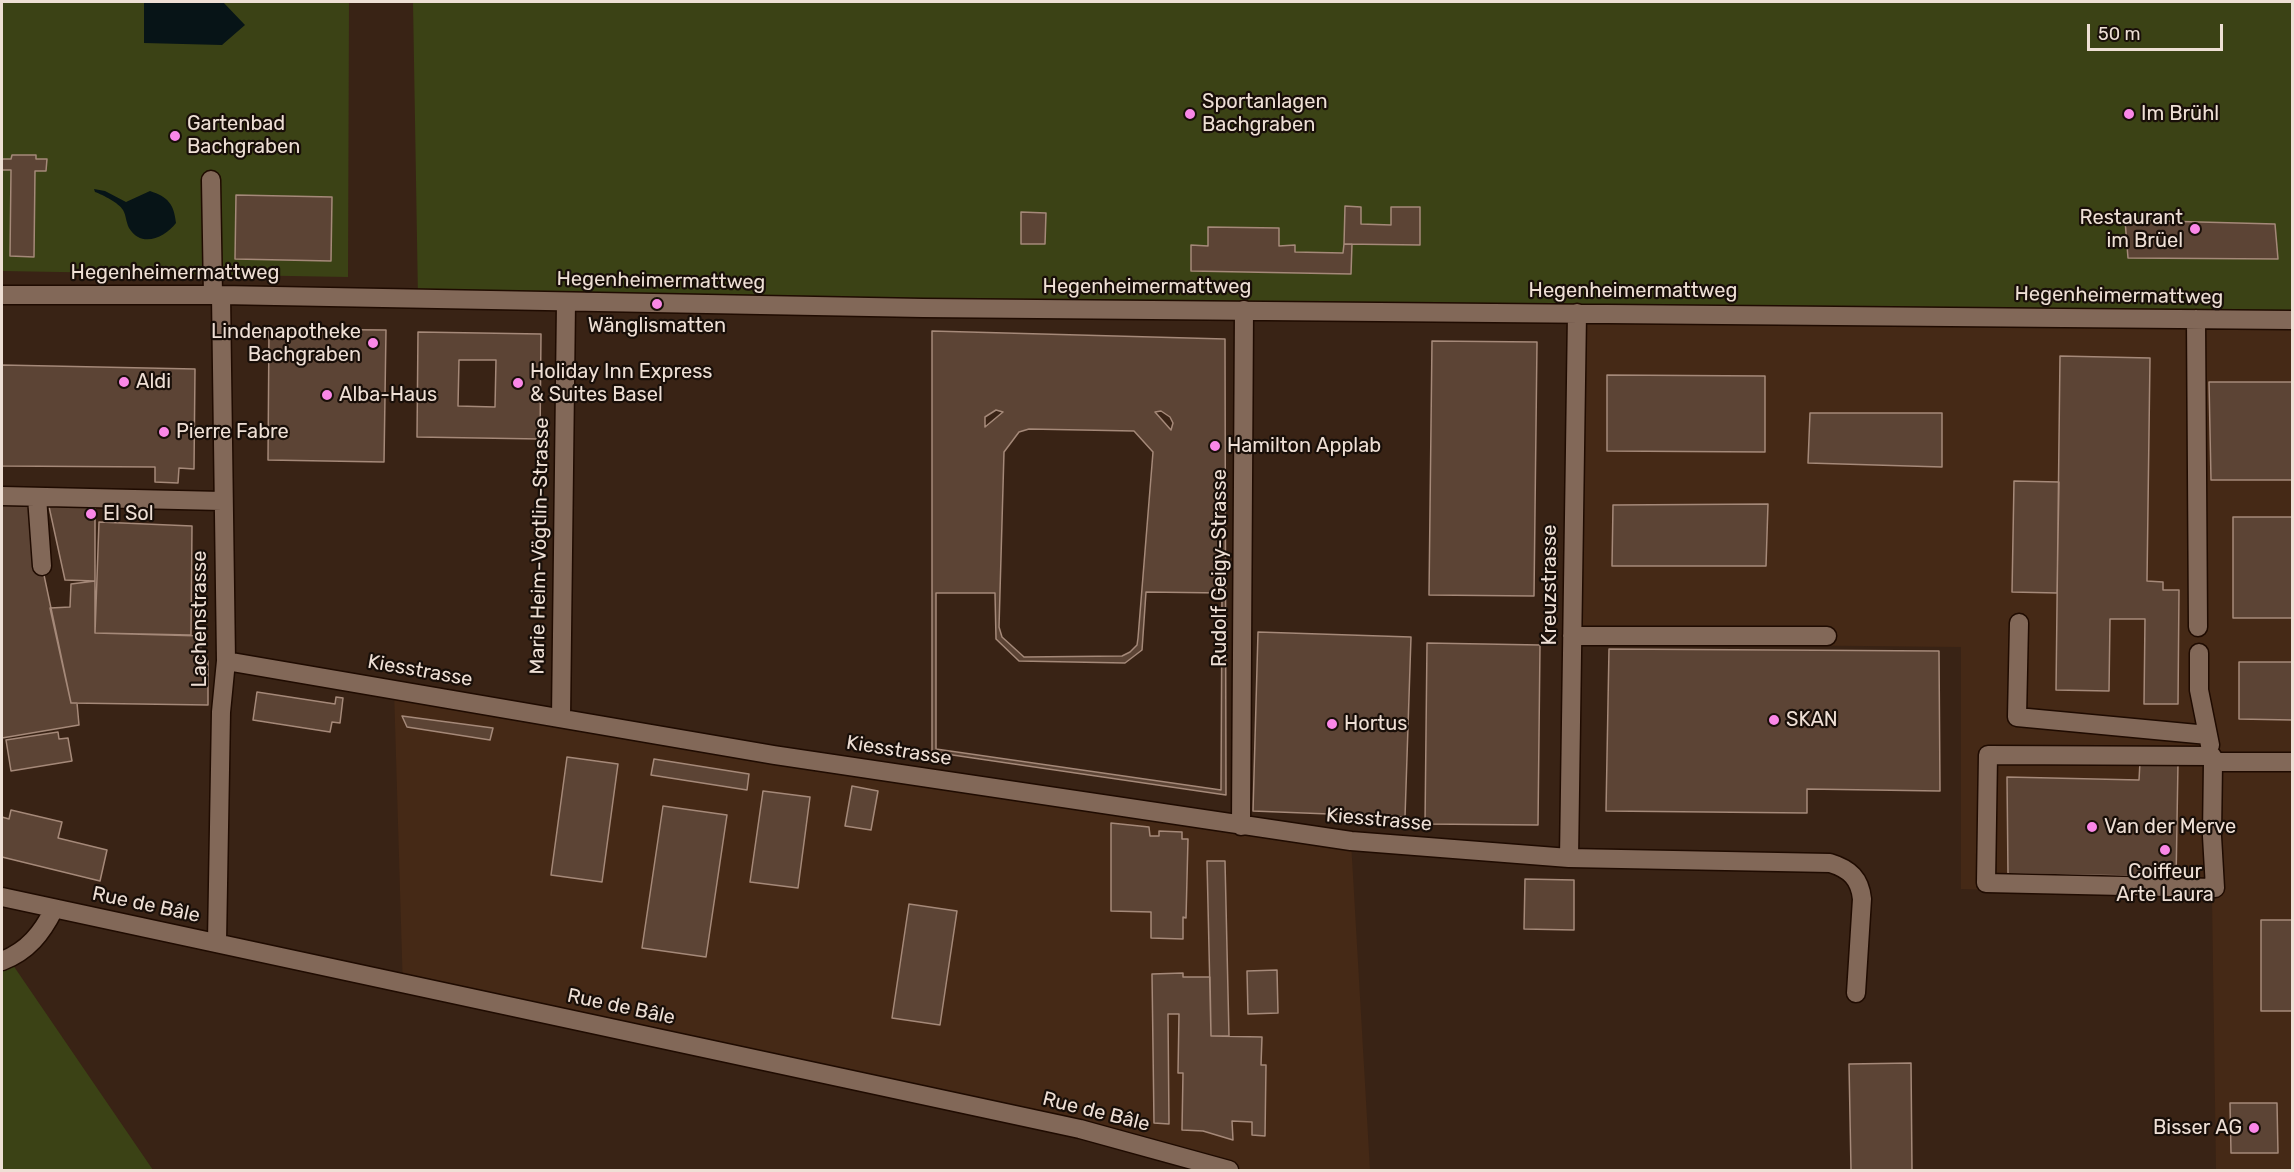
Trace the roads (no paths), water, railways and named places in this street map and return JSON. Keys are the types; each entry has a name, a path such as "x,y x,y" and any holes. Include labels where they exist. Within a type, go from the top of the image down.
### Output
{"street":[{"name":"Lachenstrasse","path":"211,180 217,295 226,661 221,712 217,942"},
{"name":"Hegenheimermattweg","path":"2,295 217,295 566,302 2292,320"},
{"name":"Marie Heim-Vögtlin-Strasse","path":"561,718 566,302"},
{"name":"Rudolf Geigy-Strasse","path":"1241,826 1244,310"},
{"name":"Kreuzstrasse","path":"1569,858 1577,313"},
{"path":"2196,319 2198,627"},
{"path":"2,484 222,496"},
{"path":"2,496 222,496"},
{"path":"37,497 42,566"},
{"path":"2019,623 2017,717 2208,735"},
{"path":"1572,636 1827,636"},
{"path":"2199,653 2199,690 2212,759 2212,836 2216,888 1986,883 1988,755 2212,759 2292,762"},
{"name":"Kiesstrasse","path":"226,661 774,755 1351,841 1569,858 1830,863 1845,867 1860,886 1862,899 1856,993"},
{"name":"Rue de Bâle","path":"2,897 1080,1129 1229,1170"},
{"path":"2,960 20,954 44,930 54,909"}],"place":[{"name":"Sportanlagen Bachgraben","path":"1190,114"},
{"name":"Im Brühl","path":"2129,114"},
{"name":"Gartenbad Bachgraben","path":"175,136"},
{"name":"Restaurant im Brüel","path":"2195,229"},
{"name":"Wänglismatten","path":"657,304"},
{"name":"Lindenapotheke Bachgraben","path":"373,343"},
{"name":"Aldi","path":"124,382"},
{"name":"Holiday Inn Express & Suites Basel","path":"518,383"},
{"name":"Alba-Haus","path":"327,395"},
{"name":"Pierre Fabre","path":"164,432"},
{"name":"Hamilton Applab","path":"1215,446"},
{"name":"El Sol","path":"91,514"},
{"name":"SKAN","path":"1774,720"},
{"name":"Hortus","path":"1332,724"},
{"name":"Van der Merve","path":"2092,827"},
{"name":"Coiffeur Arte Laura","path":"2165,850"},
{"name":"Bisser AG","path":"2254,1128"}]}
